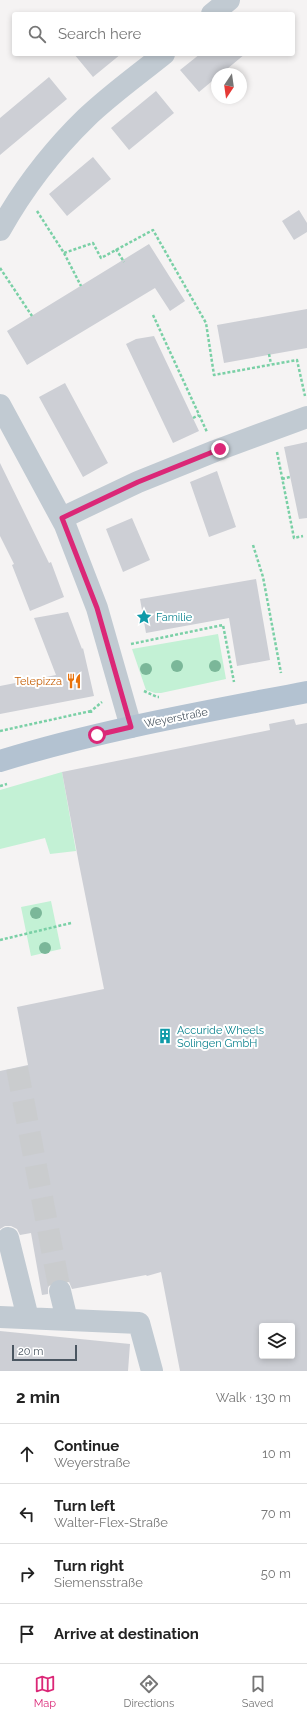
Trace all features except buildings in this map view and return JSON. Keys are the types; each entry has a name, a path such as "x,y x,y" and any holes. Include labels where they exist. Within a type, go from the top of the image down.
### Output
{"main road":[{"name":"Weyerstraße","path":"0,761 131,727 307,692"}],"street":[{"path":"214,12 229,0"},
{"path":"0,230 24,192 47,161 87,118 162,56"},
{"path":"0,405 62,518 97,608 131,727"},
{"path":"62,518 138,482 215,451 307,417"},
{"path":"8,1238 28,1318"},
{"path":"60,1291 67,1320"},
{"path":"0,1317 139,1323 152,1371"}],"path":[{"path":"24,192 64,254 81,286"},
{"path":"64,254 93,243 101,258 153,230 206,324 214,375 297,360 307,403"},
{"path":"116,249 124,262"},
{"path":"0,268 32,316"},
{"path":"152,315 215,451"},
{"path":"269,354 271,364"},
{"path":"193,418 199,415"},
{"path":"272,430 294,538 303,536"},
{"path":"282,479 290,476"},
{"path":"253,545 263,577 280,673"},
{"path":"109,648 222,625 234,682"},
{"path":"139,689 157,697"},
{"path":"0,732 91,711"},
{"path":"0,940 71,923"}],"green space":[{"path":"218,634 226,679 161,693 146,690 132,649"},
{"path":"62,772 76,851 50,854 45,838 0,849 0,790"},
{"path":"51,901 61,949 31,956 21,907"}],"tunnel":[{"path":"17,1068 60,1291"}],"place":[{"name":"Familie","path":"144,617"},
{"name":"Telepizza","path":"74,681"},
{"name":"Accuride Wheels Solingen GmbH","path":"165,1036"}],"route":[{"path":"97,735 131,727 97,608 62,518 138,482 220,449"}]}
